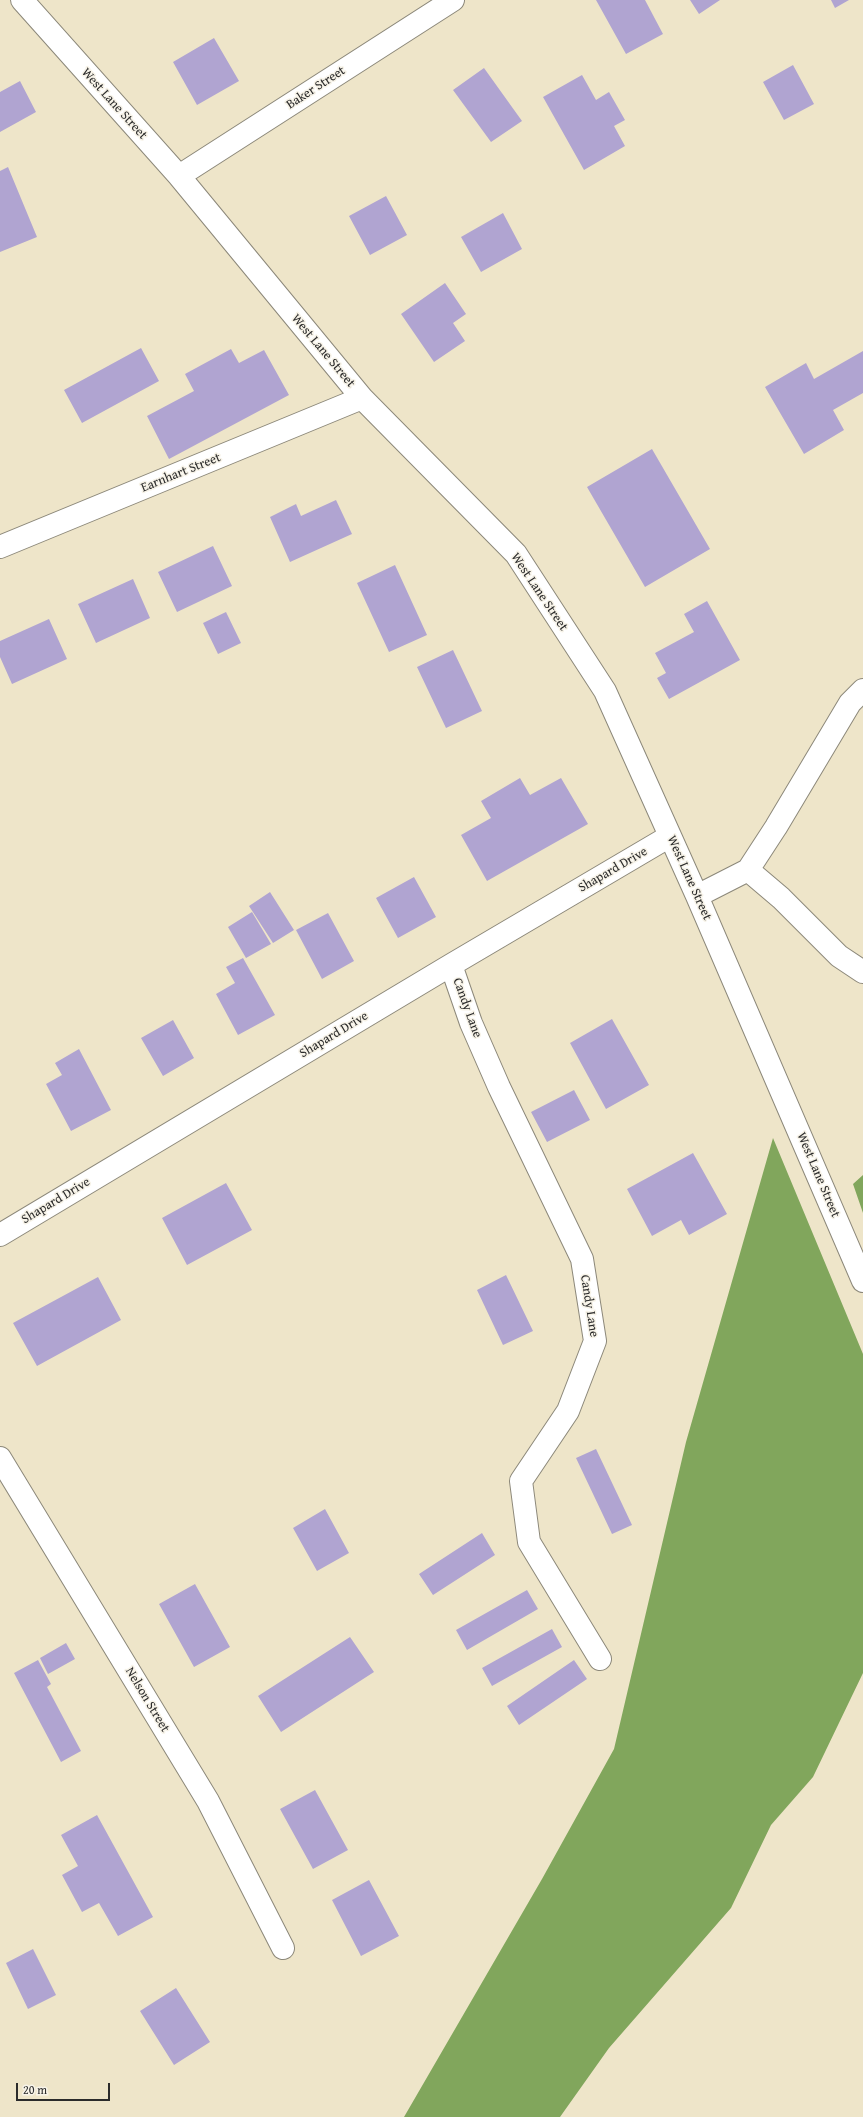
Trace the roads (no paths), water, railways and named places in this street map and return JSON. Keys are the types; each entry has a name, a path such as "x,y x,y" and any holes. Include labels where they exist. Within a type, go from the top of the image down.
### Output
{"street":[{"name":"West Lane Street","path":"22,0 179,176 362,398 516,554 605,691 697,896 863,1281"},
{"name":"Baker Street","path":"179,176 453,0"},
{"name":"Earnhart Street","path":"0,547 362,398"},
{"path":"697,896 748,870 776,827 850,702 863,690"},
{"name":"Shapard Drive","path":"0,1235 451,965 670,836"},
{"path":"748,870 781,898 839,956 863,972"},
{"name":"Candy Lane","path":"451,965 471,1023 499,1087 582,1259 596,1341 568,1411 521,1481 529,1542 600,1659"},
{"name":"Nelson Street","path":"0,1458 208,1801 283,1948"}]}
